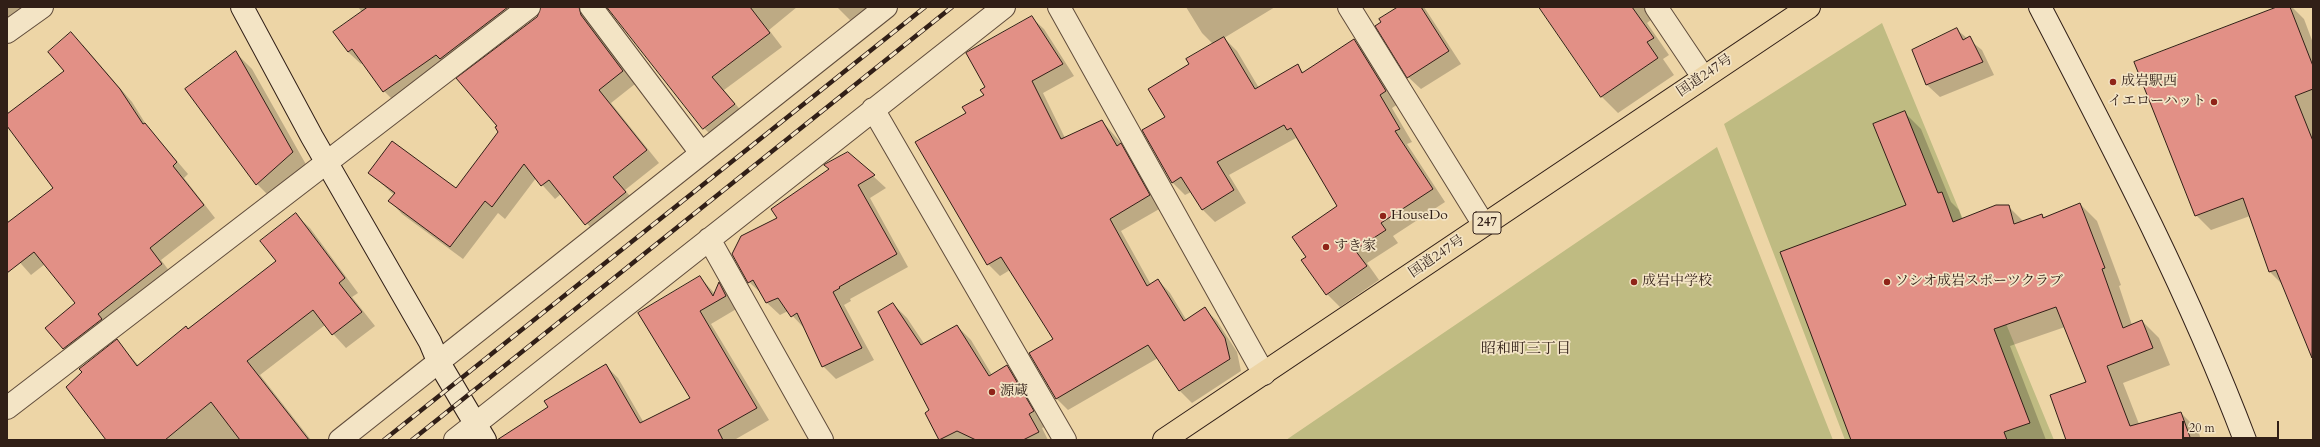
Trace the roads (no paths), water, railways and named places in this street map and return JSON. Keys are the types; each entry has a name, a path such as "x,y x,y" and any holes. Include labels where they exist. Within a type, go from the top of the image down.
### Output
{"highway":[{"name":"国道247号","path":"1164,440 1809,7"}],"street":[{"path":"7,32 42,7"},
{"path":"242,7 326,162 430,342 438,361 480,432"},
{"path":"7,408 529,7"},
{"path":"591,7 701,153"},
{"path":"340,440 886,7"},
{"path":"455,440 480,432 708,239 1004,7"},
{"path":"1058,7 1264,374"},
{"path":"1349,7 1484,225"},
{"path":"1656,7 1704,77"},
{"path":"2040,7 2142,204 2222,378 2246,440"},
{"path":"873,109 1065,440"},
{"path":"708,239 822,440"}],"railway":[{"path":"384,440 925,7"},
{"path":"412,440 952,7"}],"place":[{"name":"成岩駅西","path":"2113,82"},
{"name":"イエローハット","path":"2214,102"},
{"name":"HouseDo","path":"1383,216"},
{"name":"すき家","path":"1326,247"},
{"name":"成岩中学校","path":"1634,282"},
{"name":"ソシオ成岩スポーツクラブ","path":"1887,282"},
{"name":"源蔵","path":"992,392"}],"district":[{"name":"昭和町三丁目","path":"1526,350"}]}
